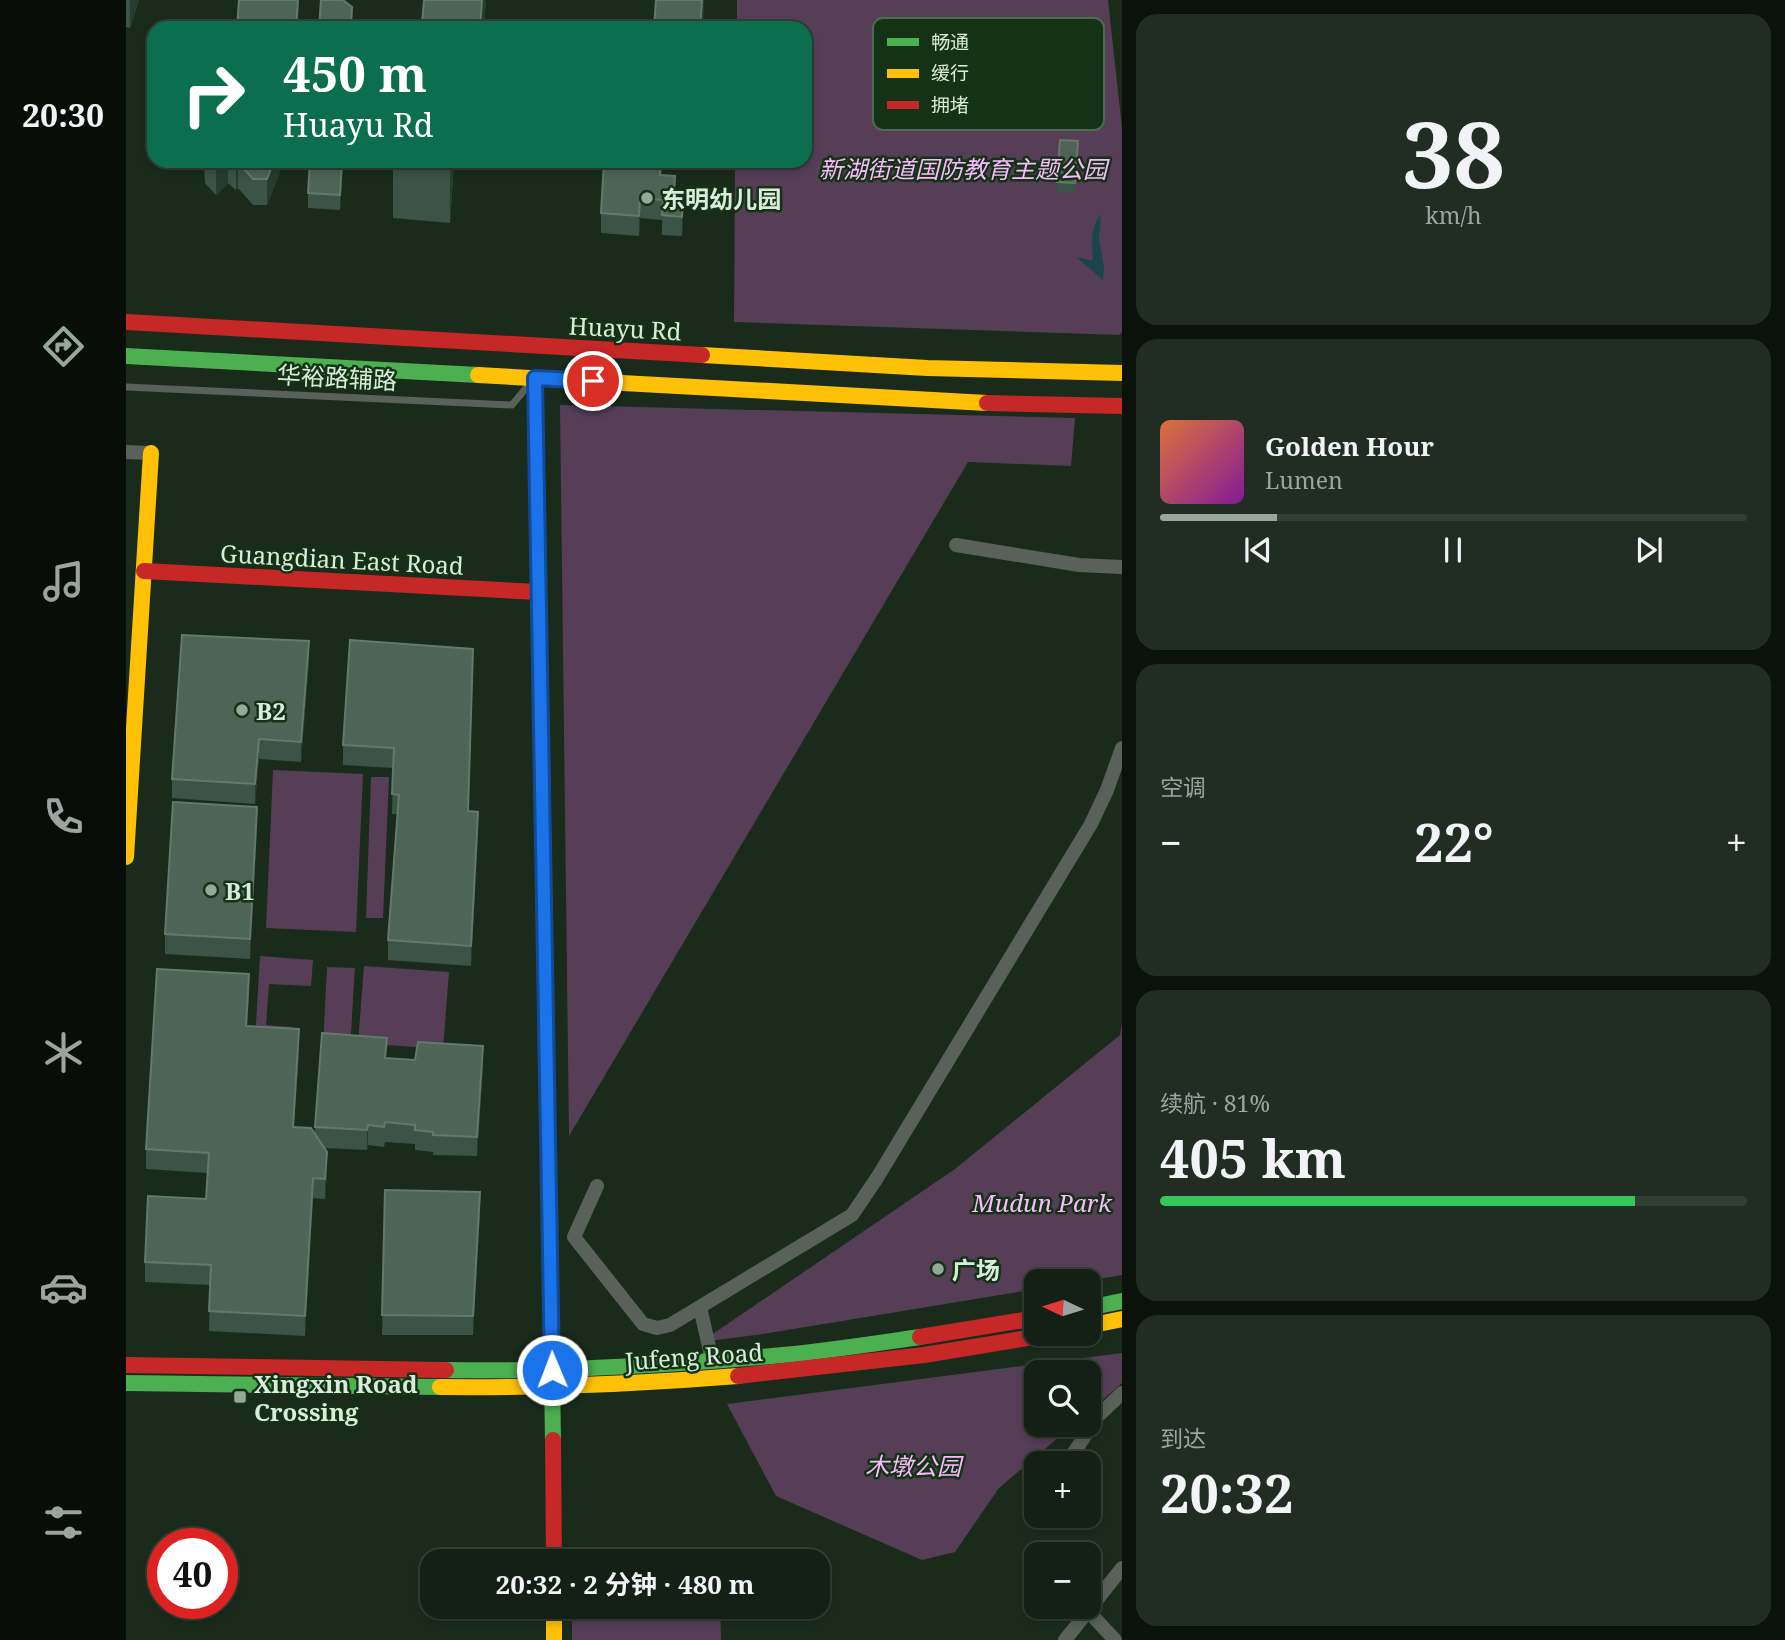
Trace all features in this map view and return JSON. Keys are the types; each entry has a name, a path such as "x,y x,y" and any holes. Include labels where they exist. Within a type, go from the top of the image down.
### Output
{"street":[{"name":"Huayu Rd","path":"126,322 927,368 1122,373"},
{"path":"126,356 965,402 1122,406"},
{"path":"535,378 554,1549"},
{"path":"126,452 151,453 126,857"},
{"path":"956,545 1079,565 1122,567"},
{"name":"Guangdian East Road","path":"144,571 538,592"},
{"path":"597,1186 574,1237 643,1324 657,1328 670,1325 852,1215 1091,824 1122,748"},
{"path":"1101,1305 1122,1301"},
{"path":"700,1307 712,1360"},
{"path":"1101,1323 1122,1319"},
{"name":"Jufeng Road","path":"126,1365 552,1370 774,1356 909,1339 1024,1320"},
{"name":"Jufeng Road","path":"126,1383 552,1387 775,1373 924,1355 1024,1339"},
{"path":"1075,1451 1098,1416 1122,1393"},
{"path":"1101,1594 1122,1568"},
{"path":"554,1619 554,1640"},
{"path":"1065,1640 1081,1619"},
{"path":"1095,1619 1115,1640"}],"lane":[{"name":"华裕路辅路","path":"126,387 512,405 535,378"}],"green space":[{"name":"新湖街道国防教育主题公园","path":"737,0 1108,0 1122,128 1120,335 734,322 735,168 812,168 812,21 737,21"},
{"path":"560,405 1075,418 1071,466 968,462 569,1136"},
{"path":"273,770 363,774 356,932 266,928"},
{"path":"371,777 389,777 383,918 366,918"},
{"path":"260,956 313,960 311,986 269,984 266,1025 292,1027 291,1043 255,1041"},
{"path":"364,966 449,972 443,1049 358,1043"},
{"path":"327,967 355,968 350,1049 323,1047"},
{"name":"Mudun Park","path":"1122,1023 1122,1275 1101,1278 1101,1269 1024,1269 1024,1291 701,1342 955,1169 1120,1035"},
{"name":"木墩公园","path":"1122,1353 1122,1383 1101,1401 1101,1360 1068,1360"},
{"name":"木墩公园","path":"1024,1366 1024,1437 1059,1437 1042,1451 1024,1451 1024,1467 999,1488 955,1552 922,1560 776,1496 727,1404"},
{"path":"572,1619 720,1619 721,1640 572,1640"}],"water":[{"path":"1101,214 1099,239 1104,267 1103,280 1076,257 1093,261 1093,231"}],"building":[{"path":"239,0 298,0 296,21 238,21"},
{"path":"321,0 343,0 352,7 351,21 320,21"},
{"path":"424,0 482,0 480,21 422,21"},
{"path":"656,0 702,0 700,21 654,21"},
{"path":"1060,140 1078,141 1075,183 1057,182"},
{"path":"243,168 271,168 267,179 253,179"},
{"path":"310,168 342,168 340,195 308,193"},
{"path":"604,168 660,168 660,175 675,176 674,194 683,195 682,217 662,215 663,200 640,198 639,216 601,213"},
{"name":"B2","path":"182,635 309,641 301,742 259,739 255,784 172,779"},
{"path":"350,640 473,649 468,811 478,812 471,946 388,940 399,795 392,794 394,748 343,745"},
{"name":"B1","path":"173,802 257,807 250,939 165,934"},
{"path":"157,969 249,974 246,1026 299,1029 293,1127 311,1128 327,1152 325,1179 313,1178 305,1316 209,1311 211,1265 145,1262 148,1196 206,1199 209,1153 146,1149"},
{"path":"322,1033 387,1038 385,1058 415,1060 418,1042 483,1046 477,1137 433,1135 433,1132 415,1130 415,1125 385,1122 384,1127 368,1125 367,1130 315,1127"},
{"path":"385,1190 480,1192 473,1316 382,1315"}],"traffic: fast":[{"path":"126,356 478,375"},
{"path":"548,1132 553,1440"},
{"path":"1101,1305 1122,1301"},
{"path":"446,1370 568,1369 690,1362 809,1352 920,1337"},
{"path":"126,1383 440,1387"}],"traffic: slow":[{"path":"702,355 927,368 1122,373"},
{"path":"478,375 987,403"},
{"path":"535,378 543,822"},
{"path":"126,857 151,453"},
{"path":"1101,1323 1122,1319"},
{"path":"440,1387 589,1385 738,1376"},
{"path":"554,1619 554,1640"}],"traffic: jam":[{"path":"126,322 702,355"},
{"path":"987,403 1122,406"},
{"path":"144,571 538,592"},
{"path":"543,822 548,1132"},
{"path":"920,1337 1024,1320"},
{"path":"738,1376 924,1355 1024,1339"},
{"path":"126,1365 446,1370"},
{"path":"553,1440 554,1549"}],"place":[{"name":"东明幼儿园","path":"647,198"},
{"name":"B2","path":"242,710"},
{"name":"B1","path":"211,890"},
{"name":"广场","path":"938,1269"},
{"name":"Xingxin Road Crossing","path":"240,1397"}],"route":[{"path":"552,1370 535,378 593,381"}]}
